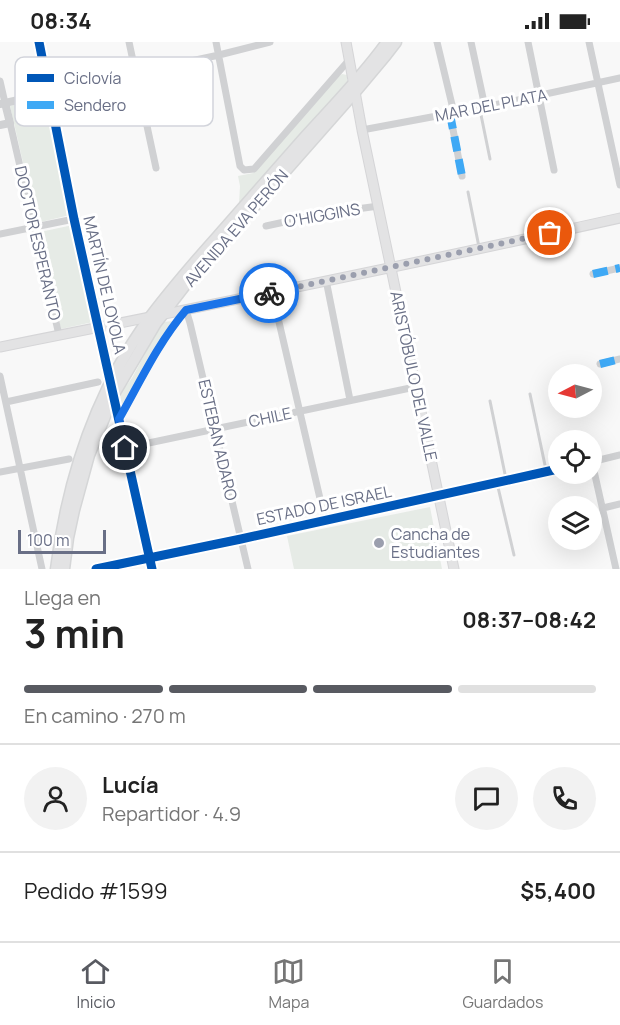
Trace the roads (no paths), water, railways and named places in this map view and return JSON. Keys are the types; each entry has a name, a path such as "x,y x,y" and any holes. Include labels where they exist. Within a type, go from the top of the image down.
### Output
{"main road":[{"name":"ARISTÓBULO DEL VALLE","path":"346,42 362,130 453,569"},
{"name":"AVENIDA EVA PERÓN","path":"354,87 387,42"},
{"name":"AVENIDA EVA PERÓN","path":"56,569 64,517 81,455 111,381 145,324 157,315 178,282 396,42"},
{"path":"0,347 480,249 620,218"},
{"name":"AVENIDA EVA PERÓN","path":"64,569 70,529 83,475 100,426 114,394 156,323 157,315"}],"street":[{"name":"MARTÍN DE LOYOLA","path":"39,42 42,57"},
{"path":"129,42 132,57"},
{"path":"216,42 219,55"},
{"path":"209,57 270,42"},
{"path":"437,42 462,176"},
{"path":"471,42 483,108"},
{"path":"528,42 554,170"},
{"path":"589,42 620,185"},
{"name":"AVENIDA EVA PERÓN","path":"219,55 240,166 243,170 254,170 349,60"},
{"name":"MAR DEL PLATA","path":"362,130 483,108 620,78"},
{"name":"DOCTOR ESPERANTO","path":"0,81 2,103 10,123 59,335"},
{"path":"0,125 10,123"},
{"name":"MARTÍN DE LOYOLA","path":"56,126 152,569"},
{"path":"147,126 156,168"},
{"name":"O'HIGGINS","path":"266,226 326,213 379,206"},
{"path":"0,234 74,219"},
{"path":"593,274 620,268"},
{"path":"326,280 350,400"},
{"path":"272,292 325,520"},
{"name":"AVENIDA EVA PERÓN","path":"119,419 151,360 186,310"},
{"name":"ESTEBAN ADARO","path":"186,310 248,569"},
{"path":"600,364 620,359"},
{"path":"0,376 42,569"},
{"path":"6,402 99,382"},
{"name":"CHILE","path":"125,448 416,387"},
{"path":"602,460 620,455"},
{"path":"0,472 69,459"},
{"name":"ESTADO DE ISRAEL","path":"96,569 546,472"},
{"path":"597,484 616,566"},
{"path":"603,508 620,504"}],"lane":[{"path":"483,108 490,159"},
{"path":"468,192 480,249"},
{"path":"530,394 546,472"},
{"path":"490,401 507,481"},
{"path":"497,483 514,555"}],"place":[{"name":"Cancha de Estudiantes","path":"379,543"}]}
